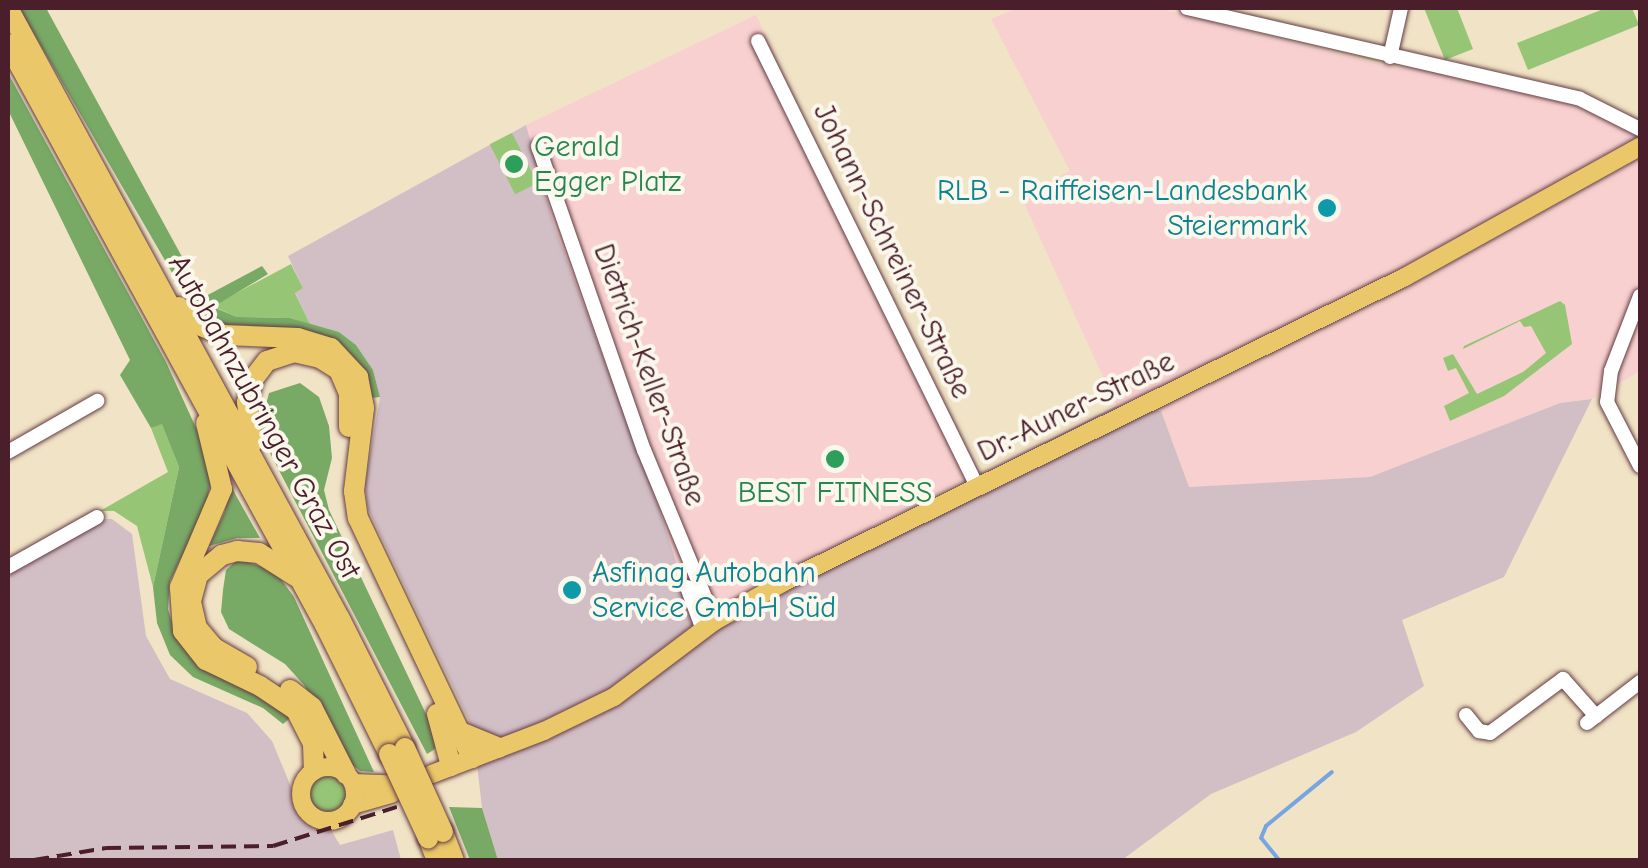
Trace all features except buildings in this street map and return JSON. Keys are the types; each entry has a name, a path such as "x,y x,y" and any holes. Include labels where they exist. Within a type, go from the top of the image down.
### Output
{"highway":[{"name":"Autobahnzubringer Graz Ost","path":"8,8 254,460 435,835 454,860"},
{"name":"Autobahnzubringer Graz Ost","path":"8,44 397,751"},
{"path":"164,295 196,324 223,335 298,338 331,348 358,376 364,408 354,492 358,518 472,758"},
{"path":"254,460 247,402 259,368 294,352 330,362 344,378 352,410 341,482 345,523 440,718 442,770"},
{"path":"196,388 222,489 180,587 182,631 206,660 260,686 296,710 314,744 314,770"},
{"path":"301,580 259,553 222,555 198,576 193,615 214,648 282,684 312,707 349,779"},
{"path":"458,730 499,748"},
{"name":"Autobahnzubringer Graz Ost","path":"435,835 436,860"}],"main road":[{"name":"Dr.-Auner-Straße","path":"442,770 544,731 614,697 709,626 976,486 1405,277 1640,147"},
{"path":"326,767 349,779 389,789 352,806 340,818 325,822 304,809 300,792 314,770 326,767"},
{"path":"349,779 352,806"}],"street":[{"path":"1187,8 1580,99 1640,129"},
{"path":"1390,57 1401,8"},
{"name":"Johann-Schreiner-Straße","path":"758,41 976,486"},
{"name":"Dietrich-Keller-Straße","path":"538,146 709,626"},
{"path":"1640,296 1610,370 1607,402 1640,466"},
{"path":"8,452 97,401"},
{"path":"8,568 96,517"},
{"path":"687,587 709,626"},
{"path":"1466,715 1479,731 1490,733 1563,678 1592,720 1640,682"}],"shaded area":[{"path":"1018,8 1158,8 1383,65 1493,79 1578,103 1640,137 1640,371 1592,399 1560,403 1370,477 1189,487 1161,411 1116,406 1021,196 1070,171 991,19"},
{"path":"756,15 840,197 980,472 694,621 659,508 554,225 526,125"},
{"path":"526,125 554,225 659,508 695,621 1116,406 1161,411 1189,487 1370,477 1560,403 1592,399 1504,577 1402,620 1424,686 1356,732 1211,794 1122,860 498,860 482,808 473,729 368,509 365,484 380,397 373,370 356,345 339,332 310,324 295,292 303,288 288,256"},
{"path":"98,519 112,519 132,534 146,636 170,679 247,713 272,741 304,818 331,830 340,845 393,830 401,860 8,860 8,571"}],"green space":[{"path":"19,8 46,8 204,297 262,266 268,274 213,307 237,317 290,318 339,332 356,345 373,370 380,397 371,398 366,380 207,318 189,302"},
{"path":"1424,8 1457,8 1473,49 1445,60"},
{"path":"1606,8 1632,8 1639,25 1528,70 1517,43"},
{"path":"8,73 166,362 207,452 211,480 206,507 170,581 168,609 177,639 272,699 290,718 283,724 263,708 193,677 170,655 157,623 153,587 179,467 162,424 151,428 120,375 130,360 8,110"},
{"name":"Gerald Egger Platz","path":"512,133 537,183 515,194 490,144"},
{"path":"291,264 303,288 295,293 310,324 290,318 237,317 212,306"},
{"path":"1560,301 1565,305 1572,344 1504,396 1450,421 1444,406 1469,393 1456,368 1448,371 1443,358 1453,354 1477,394 1523,372 1546,353 1531,326 1524,327 1520,321 1463,349 1464,346"},
{"path":"300,383 319,397 329,426 332,458 324,490 329,510 437,737 435,749 427,754 259,432 269,393"},
{"path":"162,423 179,467 153,587 137,526 114,511 100,511 168,472 151,428"},
{"path":"229,483 260,538 237,538 209,546 225,511"},
{"path":"238,559 275,571 294,597 374,772 360,771 347,760 304,685 285,664 229,629 221,612 223,590 226,570"},
{"path":"328,774 342,779 347,793 342,807 328,812 314,807 309,793 314,779"},
{"path":"449,807 482,808 498,860 470,860"}],"waterway":[{"path":"1279,860 1261,838 1266,826 1332,772"}],"railway":[{"path":"34,860 106,848 273,846 397,807"}],"place":[{"name":"Gerald Egger Platz","path":"514,164"},
{"name":"RLB - Raiffeisen-Landesbank Steiermark","path":"1327,208"},
{"name":"BEST FITNESS","path":"835,459"},
{"name":"Asfinag Autobahn Service GmbH Süd","path":"572,590"}]}
